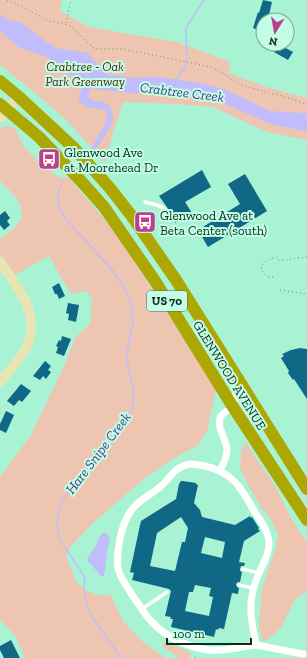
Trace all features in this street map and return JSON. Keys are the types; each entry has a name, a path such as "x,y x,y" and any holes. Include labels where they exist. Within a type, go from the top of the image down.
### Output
{"highway":[{"name":"GLENWOOD AVENUE","path":"0,82 18,96 74,148 122,204 176,280 307,489"},
{"name":"GLENWOOD AVENUE","path":"2,111 39,137 104,207 155,281 233,407 307,520"}],"street":[{"path":"2,111 18,96"},
{"path":"0,262 28,307 31,322 31,335 26,349 0,382"},
{"path":"220,471 225,462 227,451 220,421 221,415 233,407 236,393 235,374"},
{"path":"256,645 251,604 254,588 268,551 268,537 263,523 240,487 232,479 220,471 190,464 178,467 163,485 135,505 126,519 120,539 118,556 118,569 125,584 152,622 166,634 189,645 207,650 256,645 303,654"}],"lane":[{"path":"145,202 164,208 170,219"},
{"path":"243,569 259,573"},
{"path":"240,585 254,588"},
{"path":"142,608 167,592"}],"path":[{"path":"7,0 21,6 45,20 66,24 72,27 92,47 99,49 121,49 217,69 240,84 268,93 284,96 307,105"},
{"path":"66,24 71,0"},
{"path":"274,277 268,277 262,271 264,261 277,257 280,261 307,257"},
{"path":"280,290 307,294"}],"green space":[{"name":"Crabtree - Oak Park Greenway","path":"0,0 61,0 60,11 89,27 177,42 230,62 229,73 266,87 307,98 307,140 267,132 213,107 123,102 111,140 106,163 65,119 0,65"},
{"path":"6,126 15,128 24,147 40,163 60,178 69,178 105,220 131,257 216,389 207,431 198,445 146,477 91,525 72,545 67,553 67,559 77,583 88,591 97,595 111,596 123,621 143,642 165,658 25,658 16,637 0,620 0,477 31,435 67,360 75,338 89,325 92,299 87,291 71,294 49,256 15,275 0,253 0,239 11,231 19,222 22,211 17,200 0,181 0,128"},
{"path":"245,442 277,489 290,516 307,543 307,590 294,601 282,626 275,634 263,642 259,626 262,588 276,547 278,534 271,520 261,507 248,485 240,468 241,453"},
{"path":"164,640 191,653 189,658 179,658 163,647"}],"water":[{"name":"Crabtree Creek","path":"0,14 9,20 22,23 56,48 88,53 103,72 110,75 133,78 157,77 201,83 226,90 270,111 307,114 307,131 273,125 220,102 192,95 167,93 129,93 92,88 88,97 92,100 107,104 112,111 113,117 109,129 94,152 91,149 105,124 107,114 106,110 86,107 79,101 82,82 79,78 68,74 45,56 18,47 0,31"},
{"path":"103,533 106,533 110,538 104,576 101,576 87,560"}],"building":[{"path":"263,0 272,2 270,12 259,12"},
{"path":"274,52 293,52 288,60"},
{"path":"202,170 211,187 185,202 192,213 175,223 174,217 159,196"},
{"path":"245,174 267,211 208,247 198,230 240,204 228,184"},
{"path":"5,211 10,218 7,221 10,225 4,230 0,225 0,215"},
{"path":"59,283 65,296 59,299 52,287"},
{"path":"68,303 79,305 76,322 68,320 69,314 66,313"},
{"path":"62,336 71,339 64,356 56,353 58,347 56,346 59,340 61,341"},
{"path":"300,348 307,349 307,399 294,379 293,380 288,373 289,371 281,358 284,356 282,354"},
{"path":"45,361 51,366 48,370 51,372 46,379 43,376 40,380 33,376"},
{"path":"21,384 31,391 22,402 19,400 14,406 7,401"},
{"path":"6,411 14,415 6,433 0,430 0,424"},
{"path":"183,481 196,483 198,485 194,503 200,510 202,517 235,525 250,516 260,531 244,541 239,562 245,563 240,569 242,572 240,582 236,584 239,588 238,594 232,593 224,629 216,629 214,637 171,627 173,619 165,616 171,591 169,589 132,580 134,573 130,572 141,521 176,499 179,484","holes":["181,517 188,528 185,542 182,542 175,571 150,566 157,533","205,537 225,542 222,558 201,553","195,585 211,588 209,596 213,597 209,616 185,611 189,592 193,592"]},
{"path":"11,640 20,658 4,658 0,650 0,646"}],"waterway":[{"name":"Crabtree Creek","path":"176,80 184,69 187,59 186,28 204,0"},
{"name":"Hare Snipe Creek","path":"62,183 58,192 58,201 62,214 113,271 122,284 132,309 133,323 127,352 127,361 134,392 132,409 97,459 61,502 57,521 59,537 83,574 85,580 84,588 87,607 121,658"}],"place":[{"name":"Glenwood Ave at Moorehead Dr","path":"49,159"},
{"name":"Glenwood Ave at Beta Center (south)","path":"145,222"}]}
